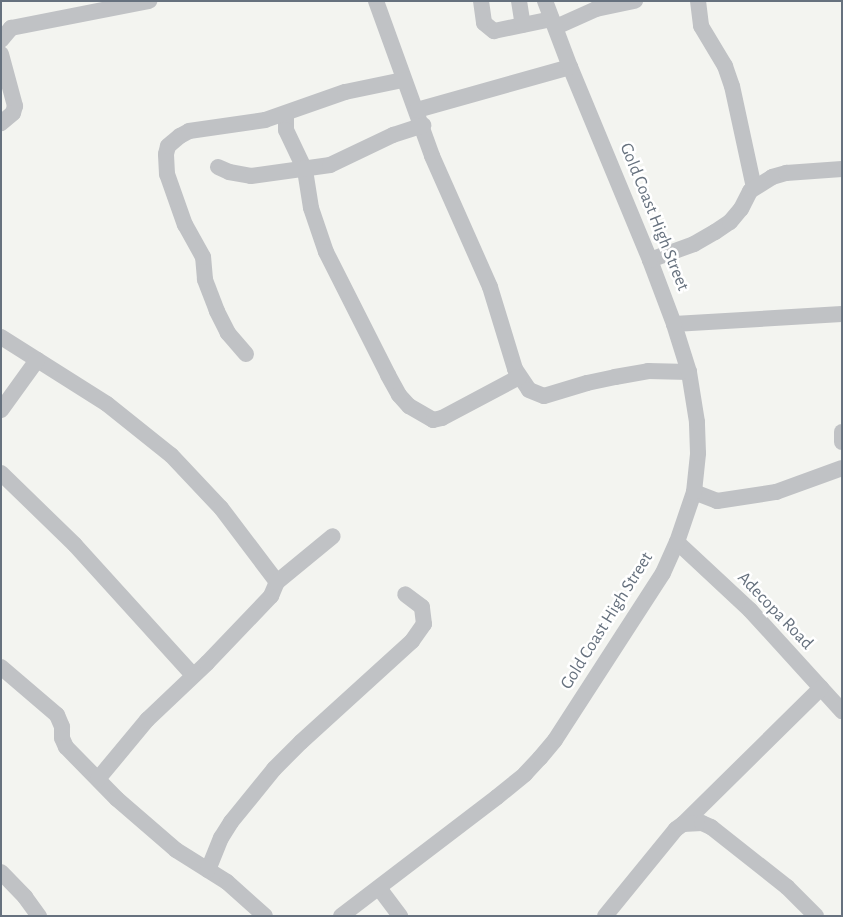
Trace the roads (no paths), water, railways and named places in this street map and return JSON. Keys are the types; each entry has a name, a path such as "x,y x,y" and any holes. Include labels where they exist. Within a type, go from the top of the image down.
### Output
{"street":[{"path":"1,40 11,28 149,1"},
{"path":"376,1 403,80 420,118 432,156 490,287 519,378 529,390 544,396 587,383 648,371 689,372"},
{"path":"480,1 484,24 494,31 523,25 554,23 596,9 635,1"},
{"path":"518,1 523,25"},
{"name":"Gold Coast High Street","path":"341,916 504,791 540,758 555,740 663,574 677,542 694,492 697,422 689,372 674,324 650,260 570,67 545,1"},
{"path":"698,1 698,17 701,26 726,66 732,86 754,188"},
{"path":"1,54 14,106 9,118 1,123"},
{"path":"218,167 229,172 252,176 330,165 393,136 420,118 570,67"},
{"path":"246,354 228,332 216,311 205,279 203,257 185,224 170,182 166,154 171,142 189,132 265,120 345,92 403,80"},
{"path":"286,114 286,130 290,143 305,170 311,208 329,259 399,395 409,406 433,420 442,418 519,378"},
{"path":"650,260 694,244 730,222 754,188 772,177 786,173 842,169"},
{"path":"674,324 842,314"},
{"path":"1,337 107,404 171,455 221,508 277,582"},
{"path":"1,410 38,360"},
{"path":"842,432 842,442"},
{"path":"694,492 717,501 776,492 842,468"},
{"path":"1,473 75,545 193,676"},
{"path":"98,778 147,720 271,596 277,582 333,536"},
{"name":"Adecopa Road","path":"677,542 750,610 842,711"},
{"path":"208,870 221,838 231,822 274,769 412,641 424,624 422,607 405,594"},
{"path":"1,667 57,715 62,727 62,738 66,747 117,799 176,850 227,882 264,916"},
{"path":"605,916 683,824 821,688"},
{"path":"683,824 702,823 711,827 787,887 816,916"},
{"path":"1,872 25,896 39,916"},
{"path":"379,888 400,916"}]}
